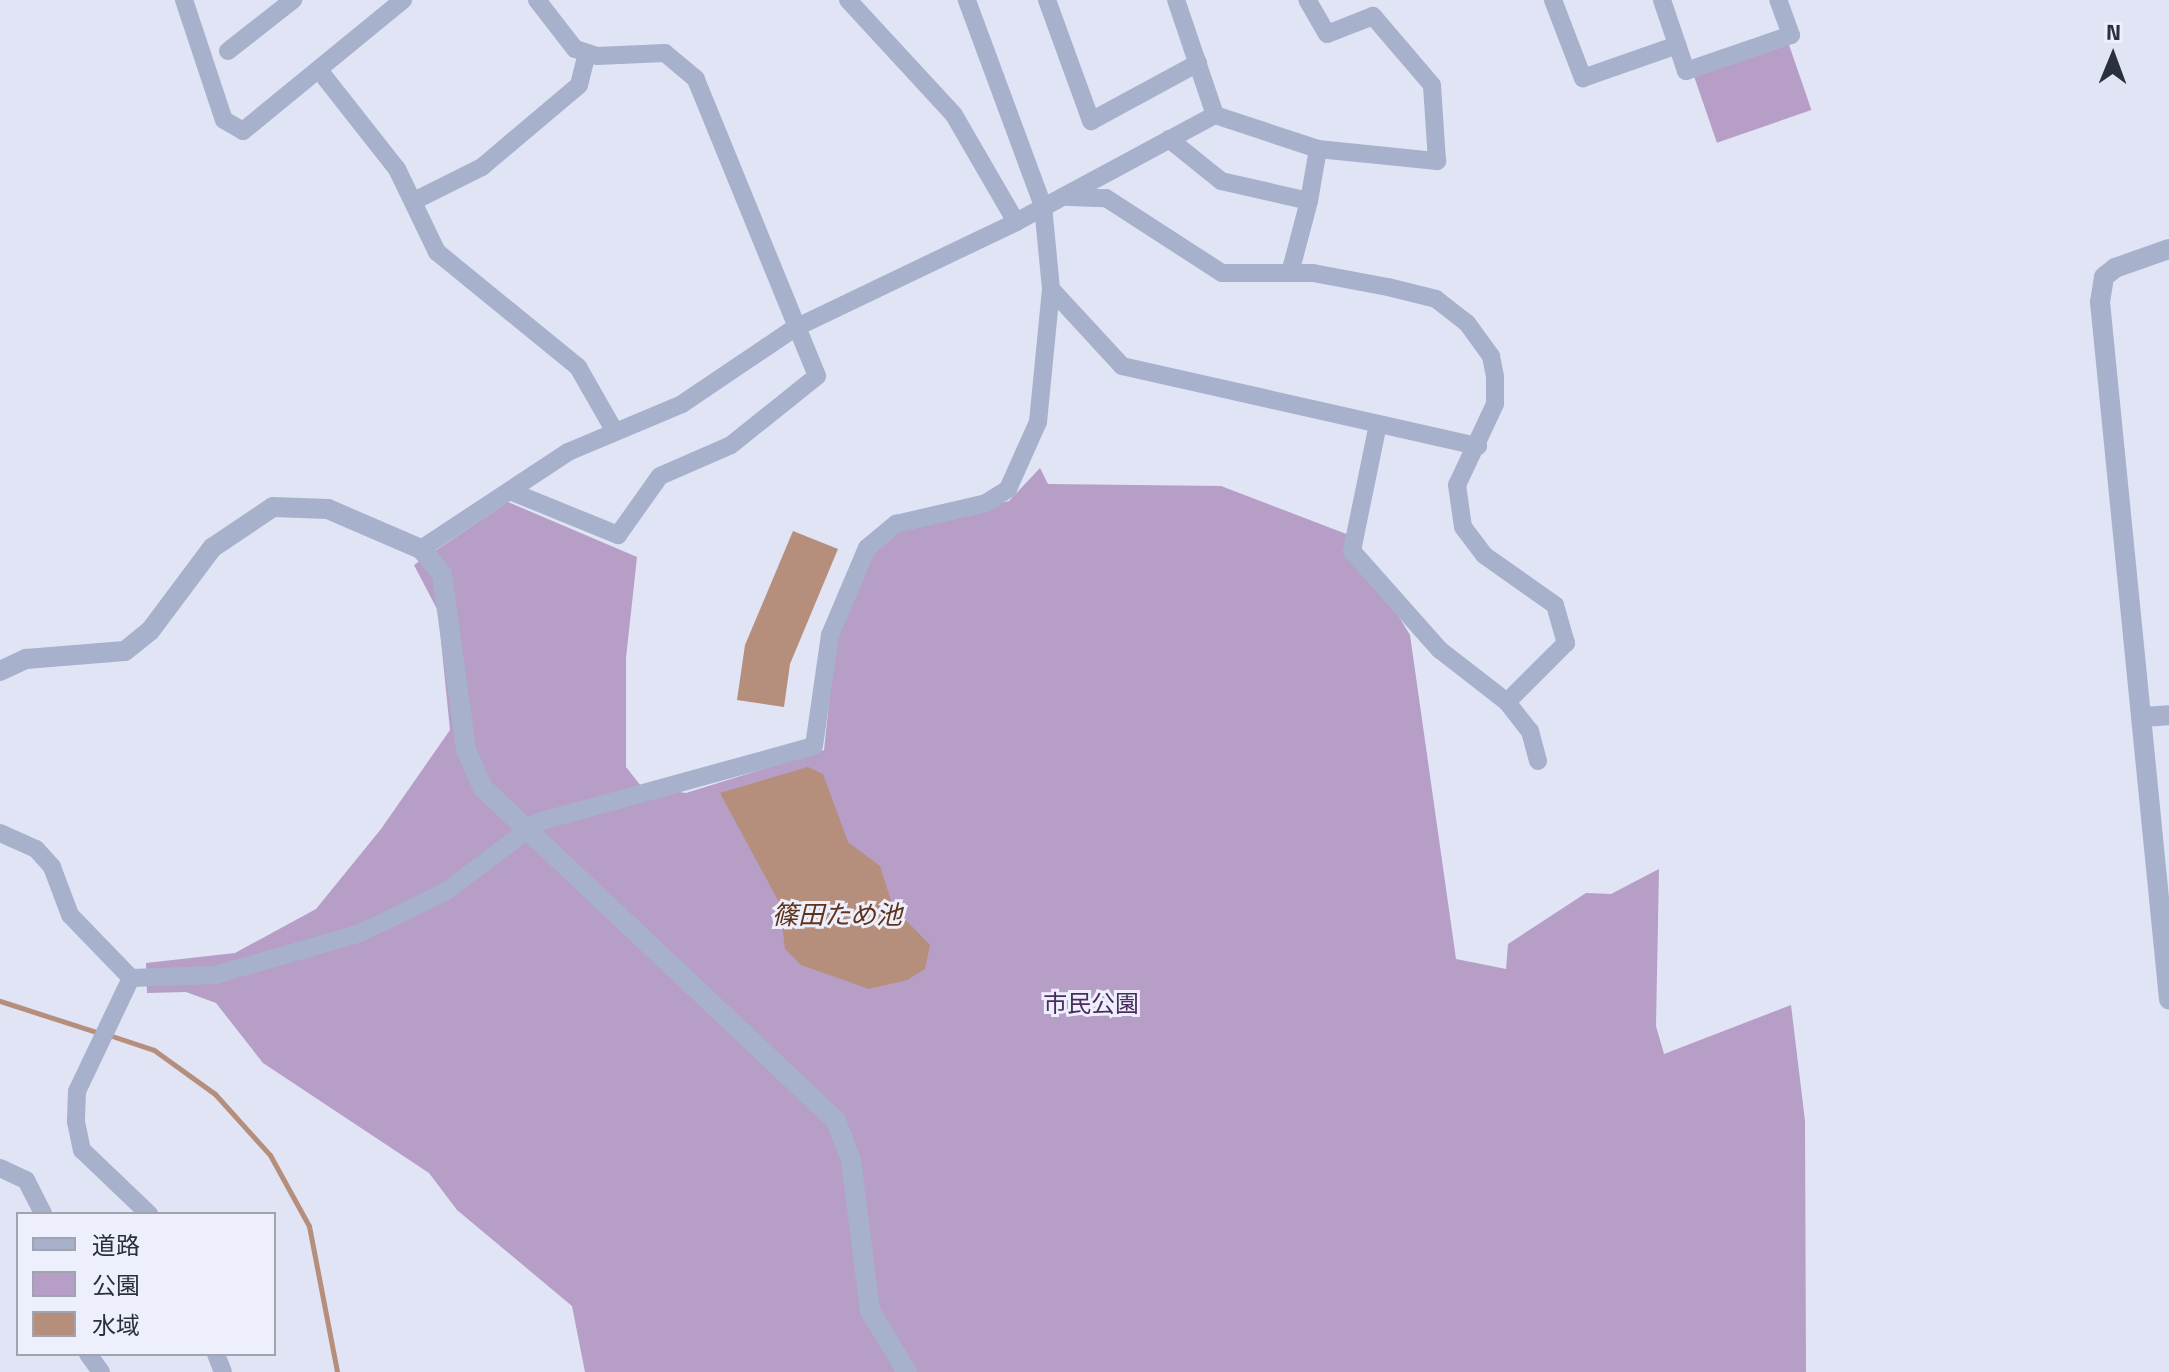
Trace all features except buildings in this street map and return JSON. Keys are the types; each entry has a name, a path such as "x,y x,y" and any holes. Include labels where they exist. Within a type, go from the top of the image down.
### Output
{"street":[{"path":"184,0 232,129 255,127 403,0"},
{"path":"228,50 293,0"},
{"path":"510,491 618,535 660,476 731,445 816,383 793,329 720,125 696,79 665,53 587,53 575,49 537,0"},
{"path":"848,0 954,115 1016,222"},
{"path":"0,833 44,858 70,915 131,978 215,975 338,942 445,892 528,834 538,822 814,746 830,635 867,548 918,515 986,503 1023,469 1038,422 1051,289 1051,202 967,0"},
{"path":"1047,0 1091,121 1198,63"},
{"path":"1176,0 1215,115"},
{"path":"421,549 510,491 614,430 682,404 793,329 1016,222 1215,115 1318,149 1437,161 1437,97 1373,16 1327,34 1307,0"},
{"path":"1553,0 1583,78 1677,45"},
{"path":"1662,0 1686,71 1791,35 1778,0"},
{"path":"414,201 482,167 579,85 587,53"},
{"path":"319,70 414,201 437,252 578,367 614,430"},
{"path":"1169,139 1221,181 1309,201"},
{"path":"1290,273 1309,201 1318,149"},
{"path":"1051,202 1106,198 1222,273 1290,273 1436,299 1467,323 1491,356 1495,404 1478,446 1457,485 1463,527 1484,555 1555,605 1566,643 1507,702"},
{"path":"2169,249 2115,268 2100,288 2169,1000"},
{"path":"1051,289 1122,366 1478,446"},
{"path":"1378,424 1352,551 1440,650 1507,702 1530,731 1538,761"},
{"path":"0,671 26,659 125,651 150,631 212,548 273,507 328,509 421,549 442,574 473,770 528,834 836,1121 851,1160 870,1311 907,1372"},
{"path":"2143,717 2169,715"},
{"path":"131,978 77,1091 76,1122 82,1150 147,1212"},
{"path":"0,1168 26,1180 42,1212"}],"green space":[{"path":"1788,42 1811,110 1717,143 1693,75"},
{"name":"市民公園","path":"1040,468 1048,484 1221,486 1349,535 1410,635 1456,959 1506,969 1508,944 1586,893 1611,894 1659,869 1656,1026 1664,1054 1791,1005 1805,1121 1806,1372 585,1372 572,1306 457,1210 429,1173 263,1063 216,1003 186,992 147,993 146,963 235,953 316,909 381,829 450,730 438,611 414,565 508,502 637,557 626,658 626,767 641,786 686,793 824,750 836,637 871,556 901,530 1009,501"}],"water":[{"path":"793,531 838,549 790,664 784,707 737,700 745,645"},
{"name":"篠田ため池","path":"808,767 823,774 848,842 880,866 893,907 930,945 925,969 907,980 869,989 801,965 785,949 780,904 720,793"}],"waterway":[{"path":"0,1001 99,1033"},
{"path":"109,1035 154,1050 215,1094 270,1155 309,1226 337,1372"}]}
